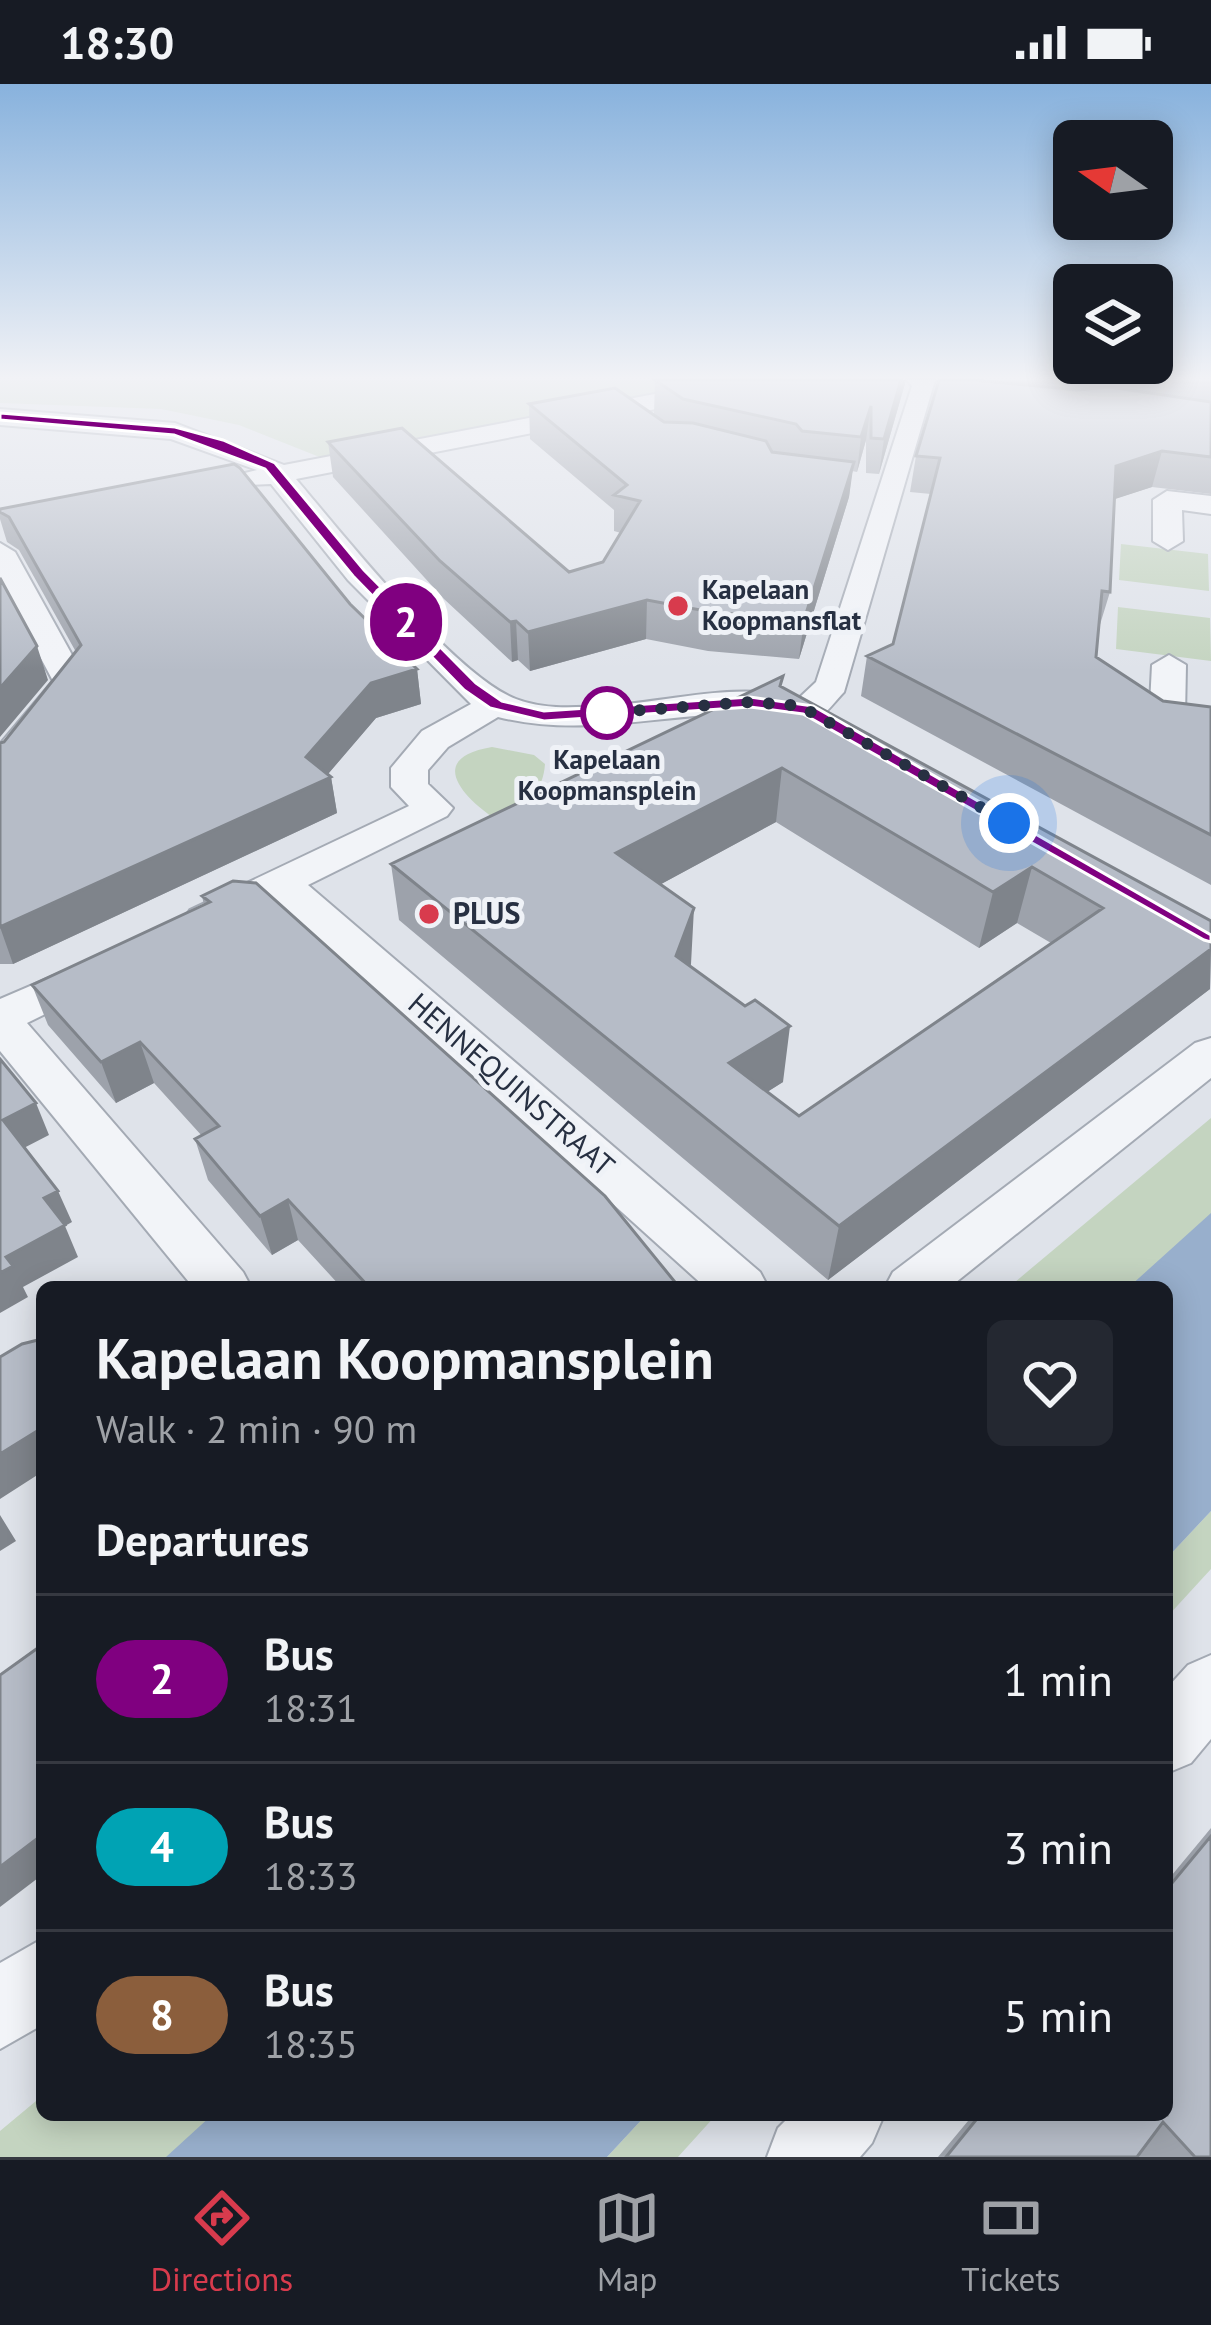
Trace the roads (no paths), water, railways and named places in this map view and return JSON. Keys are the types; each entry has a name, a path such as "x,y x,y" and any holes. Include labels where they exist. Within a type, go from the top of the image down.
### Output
{"street":[{"path":"224,486 267,477"},
{"path":"282,477 358,573 470,687 496,704 544,716 750,702 807,710 848,732"},
{"path":"807,710 832,685 887,477"},
{"path":"1168,541 1167,500 1211,505"},
{"path":"0,766 70,682 5,536"},
{"path":"0,619 35,611"},
{"path":"1169,664 1167,724 1211,730"},
{"path":"172,934 434,808 410,787 409,768 435,739 496,704"},
{"name":"HENNEQUINSTRAAT","path":"280,883 734,1281"},
{"path":"130,955 0,1019 219,1281"},
{"path":"920,1281 1211,1054"},
{"path":"1173,1732 1211,1688"},
{"path":"0,2011 36,1982"},
{"path":"807,2157 839,2121"}],"water":[{"path":"1211,1213 1211,1511 1173,1552 1173,1281 1136,1281"},
{"path":"205,2121 640,2121 607,2157 166,2157"}],"place":[{"name":"Kapelaan Koopmansflat","path":"678,606"},
{"name":"Kapelaan Koopmansplein","path":"607,713"},
{"name":"PLUS","path":"429,914"}]}
